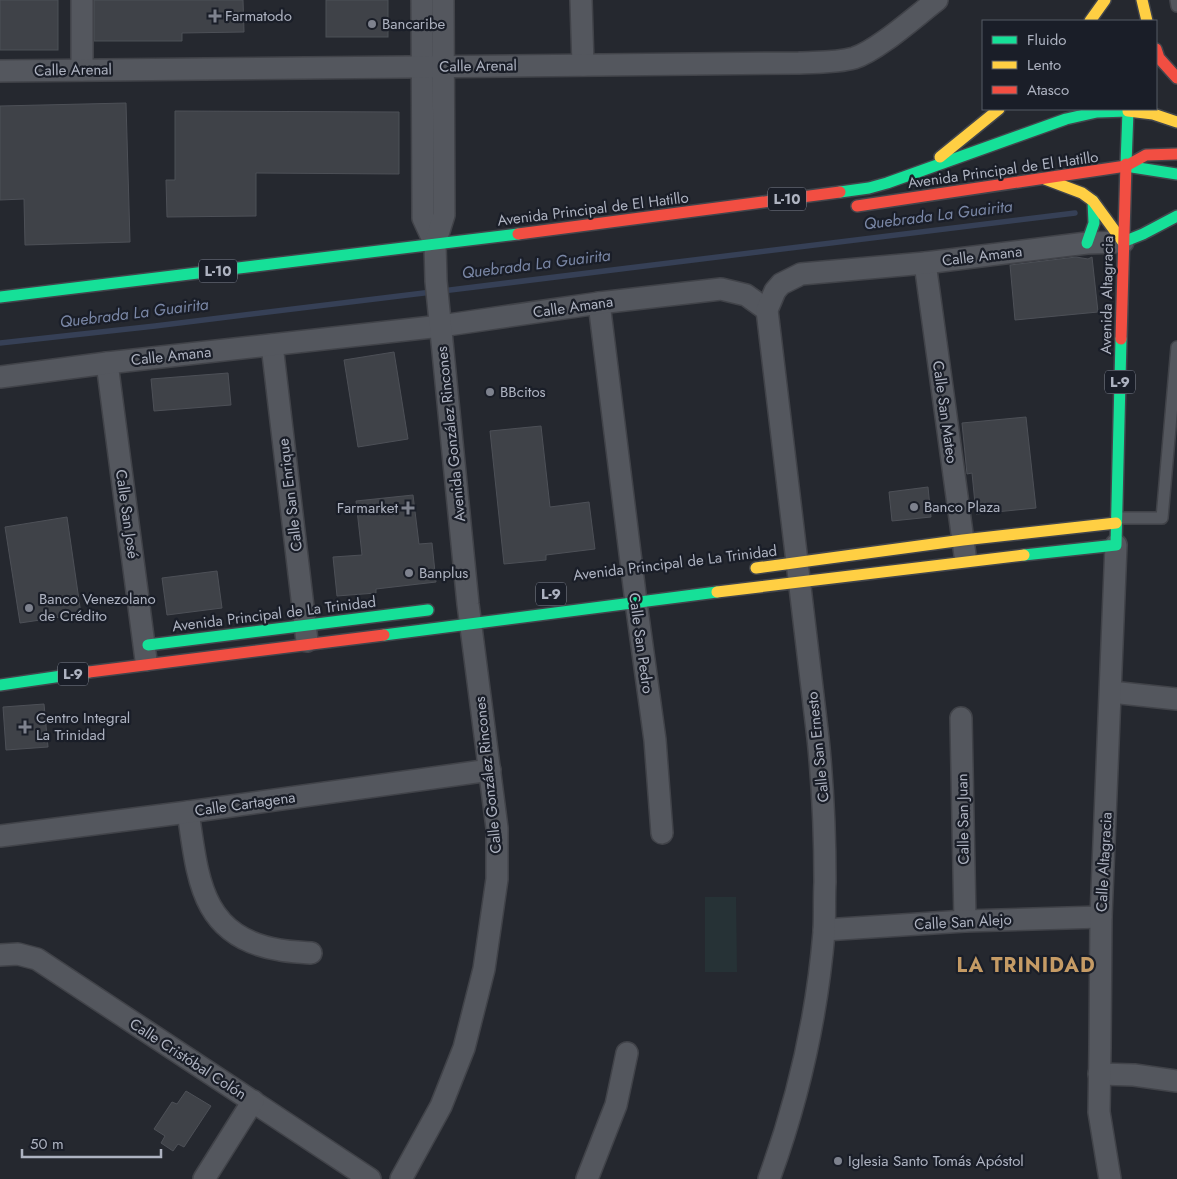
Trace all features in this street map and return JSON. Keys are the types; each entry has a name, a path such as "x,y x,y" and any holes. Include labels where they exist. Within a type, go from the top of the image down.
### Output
{"main road":[{"path":"1091,20 1105,0"},
{"path":"1142,0 1147,20"},
{"path":"1157,52 1159,58 1177,78"},
{"name":"L-10","path":"927,168 998,110"},
{"name":"Avenida Principal de El Hatillo","path":"0,297 435,263 869,188 1096,111 1128,110 1153,114 1177,122"},
{"name":"L-9","path":"1126,166 1128,110"},
{"path":"1126,166 1146,155 1177,154"},
{"name":"Avenida Principal de El Hatillo","path":"844,208 1126,166 1177,174"},
{"name":"Avenida Altagracia","path":"1116,544 1126,166"},
{"path":"1043,179 1082,193 1092,201 1123,242 1177,216"},
{"path":"1087,243 1094,229 1095,215 1092,201"},
{"name":"Avenida Principal de La Trinidad","path":"0,685 142,652 307,636 468,609 797,572 964,550 1117,521"},
{"name":"Avenida Principal de La Trinidad","path":"747,569 797,572 964,550 1116,544"},
{"name":"Avenida Principal de La Trinidad","path":"142,652 307,636 439,608"}],"street":[{"path":"82,0 82,70"},
{"name":"Avenida González Rincones","path":"422,0 423,218 435,263 468,609"},
{"name":"Avenida González Rincones","path":"435,263 444,215 443,0"},
{"path":"581,0 583,65"},
{"name":"Calle Arenal","path":"0,72 799,63 854,58 870,51 937,0"},
{"name":"Calle Amana","path":"0,377 107,363 272,346 721,289 746,295 767,310 774,291 781,284 802,274 925,263 1087,243 1123,242"},
{"name":"Calle San Mateo","path":"925,263 964,550"},
{"name":"Calle San Pedro","path":"599,303 634,589 655,740 662,834"},
{"name":"Calle San Ernesto","path":"767,310 823,790 825,837 824,930 817,988 800,1076 786,1132 769,1179"},
{"name":"Calle San Enrique","path":"272,346 307,636"},
{"name":"Calle San José","path":"107,363 142,652"},
{"name":"Calle Altagracia","path":"1110,1179 1100,1112 1101,917 1116,544"},
{"name":"Calle González Rincones","path":"402,1179 450,1087 464,1048 480,989 488,948 497,879 497,828 468,609"},
{"path":"1111,692 1177,699"},
{"name":"Calle San Juan","path":"961,718 965,920"},
{"name":"Calle Cartagena","path":"0,836 490,770"},
{"path":"188,812 201,886 209,906 222,923 244,939 258,945 280,950 311,953"},
{"name":"Calle San Alejo","path":"824,930 965,920 1101,917"},
{"name":"Calle Cristóbal Colón","path":"0,955 18,954 37,959 370,1179"},
{"path":"586,1179 616,1105 627,1053"},
{"path":"1100,1074 1134,1075 1177,1081"},
{"path":"204,1179 253,1101"}],"lane":[{"path":"1176,0 1177,6"},
{"path":"1117,521 1162,518 1177,346"}],"shaded area":[{"path":"705,897 736,897 737,972 705,972"}],"building":[{"path":"0,0 58,0 58,50 0,50"},
{"path":"94,0 243,0 244,32 182,33 182,41 94,41"},
{"path":"326,0 388,0 388,37 326,37"},
{"path":"126,103 130,242 25,245 24,199 0,200 0,106"},
{"path":"175,111 399,112 399,174 256,173 256,216 167,217 166,180 175,180"},
{"path":"1076,257 1088,259 1092,257 1098,312 1015,320 1010,265"},
{"path":"394,352 408,439 358,447 344,360"},
{"path":"228,373 231,405 154,411 151,379"},
{"path":"1026,417 1036,508 976,514 972,473 967,474 962,423"},
{"path":"541,426 550,507 589,502 595,549 546,555 546,560 504,564 490,431"},
{"path":"928,487 931,517 892,521 889,492"},
{"path":"413,495 419,544 432,543 436,582 376,589 376,593 337,596 333,557 362,555 356,501"},
{"path":"67,517 81,614 20,623 5,527"},
{"path":"217,571 222,608 167,615 162,578"},
{"name":"Centro Integral La Trinidad","path":"44,704 48,747 6,750 3,707"},
{"path":"186,1091 211,1106 184,1147 178,1144 173,1151 161,1143 165,1136 154,1129 172,1102 177,1104"}],"waterway":[{"name":"Quebrada La Guairita","path":"442,291 1075,213"},
{"name":"Quebrada La Guairita","path":"0,343 432,292"}],"traffic: fast":[{"path":"840,192 869,188 887,183 1066,119 1097,112 1128,111 1126,164"},
{"path":"1132,167 1177,174"},
{"path":"1087,243 1094,223 1093,201"},
{"path":"1123,242 1177,216"},
{"path":"0,297 518,234"},
{"path":"1024,555 1116,545 1121,339"},
{"path":"384,635 717,592"},
{"path":"148,645 428,610"},
{"path":"0,685 89,672"}],"traffic: slow":[{"path":"1091,20 1105,0"},
{"path":"1142,0 1147,20"},
{"path":"940,157 998,110"},
{"path":"1128,110 1153,114 1177,122"},
{"path":"1045,179 1082,193 1093,201 1123,242"},
{"path":"756,568 963,540 1116,523"},
{"path":"717,592 1024,555"}],"traffic: jam":[{"path":"1157,52 1159,58 1177,78"},
{"path":"1126,166 1146,155 1177,154"},
{"path":"1121,339 1126,164"},
{"path":"857,206 1126,166"},
{"path":"518,234 840,192"},
{"path":"89,672 384,635"}],"place":[{"name":"Farmatodo","path":"215,16"},
{"name":"Bancaribe","path":"372,24"},
{"name":"BBcitos","path":"490,392"},
{"name":"Banco Plaza","path":"914,507"},
{"name":"Farmarket","path":"408,508"},
{"name":"Banplus","path":"409,573"},
{"name":"Banco Venezolano de Crédito","path":"29,608"},
{"name":"Centro Integral La Trinidad","path":"25,727"},
{"name":"Iglesia Santo Tomás Apóstol","path":"838,1161"}],"district":[{"name":"LA TRINIDAD","path":"1026,965"}]}
